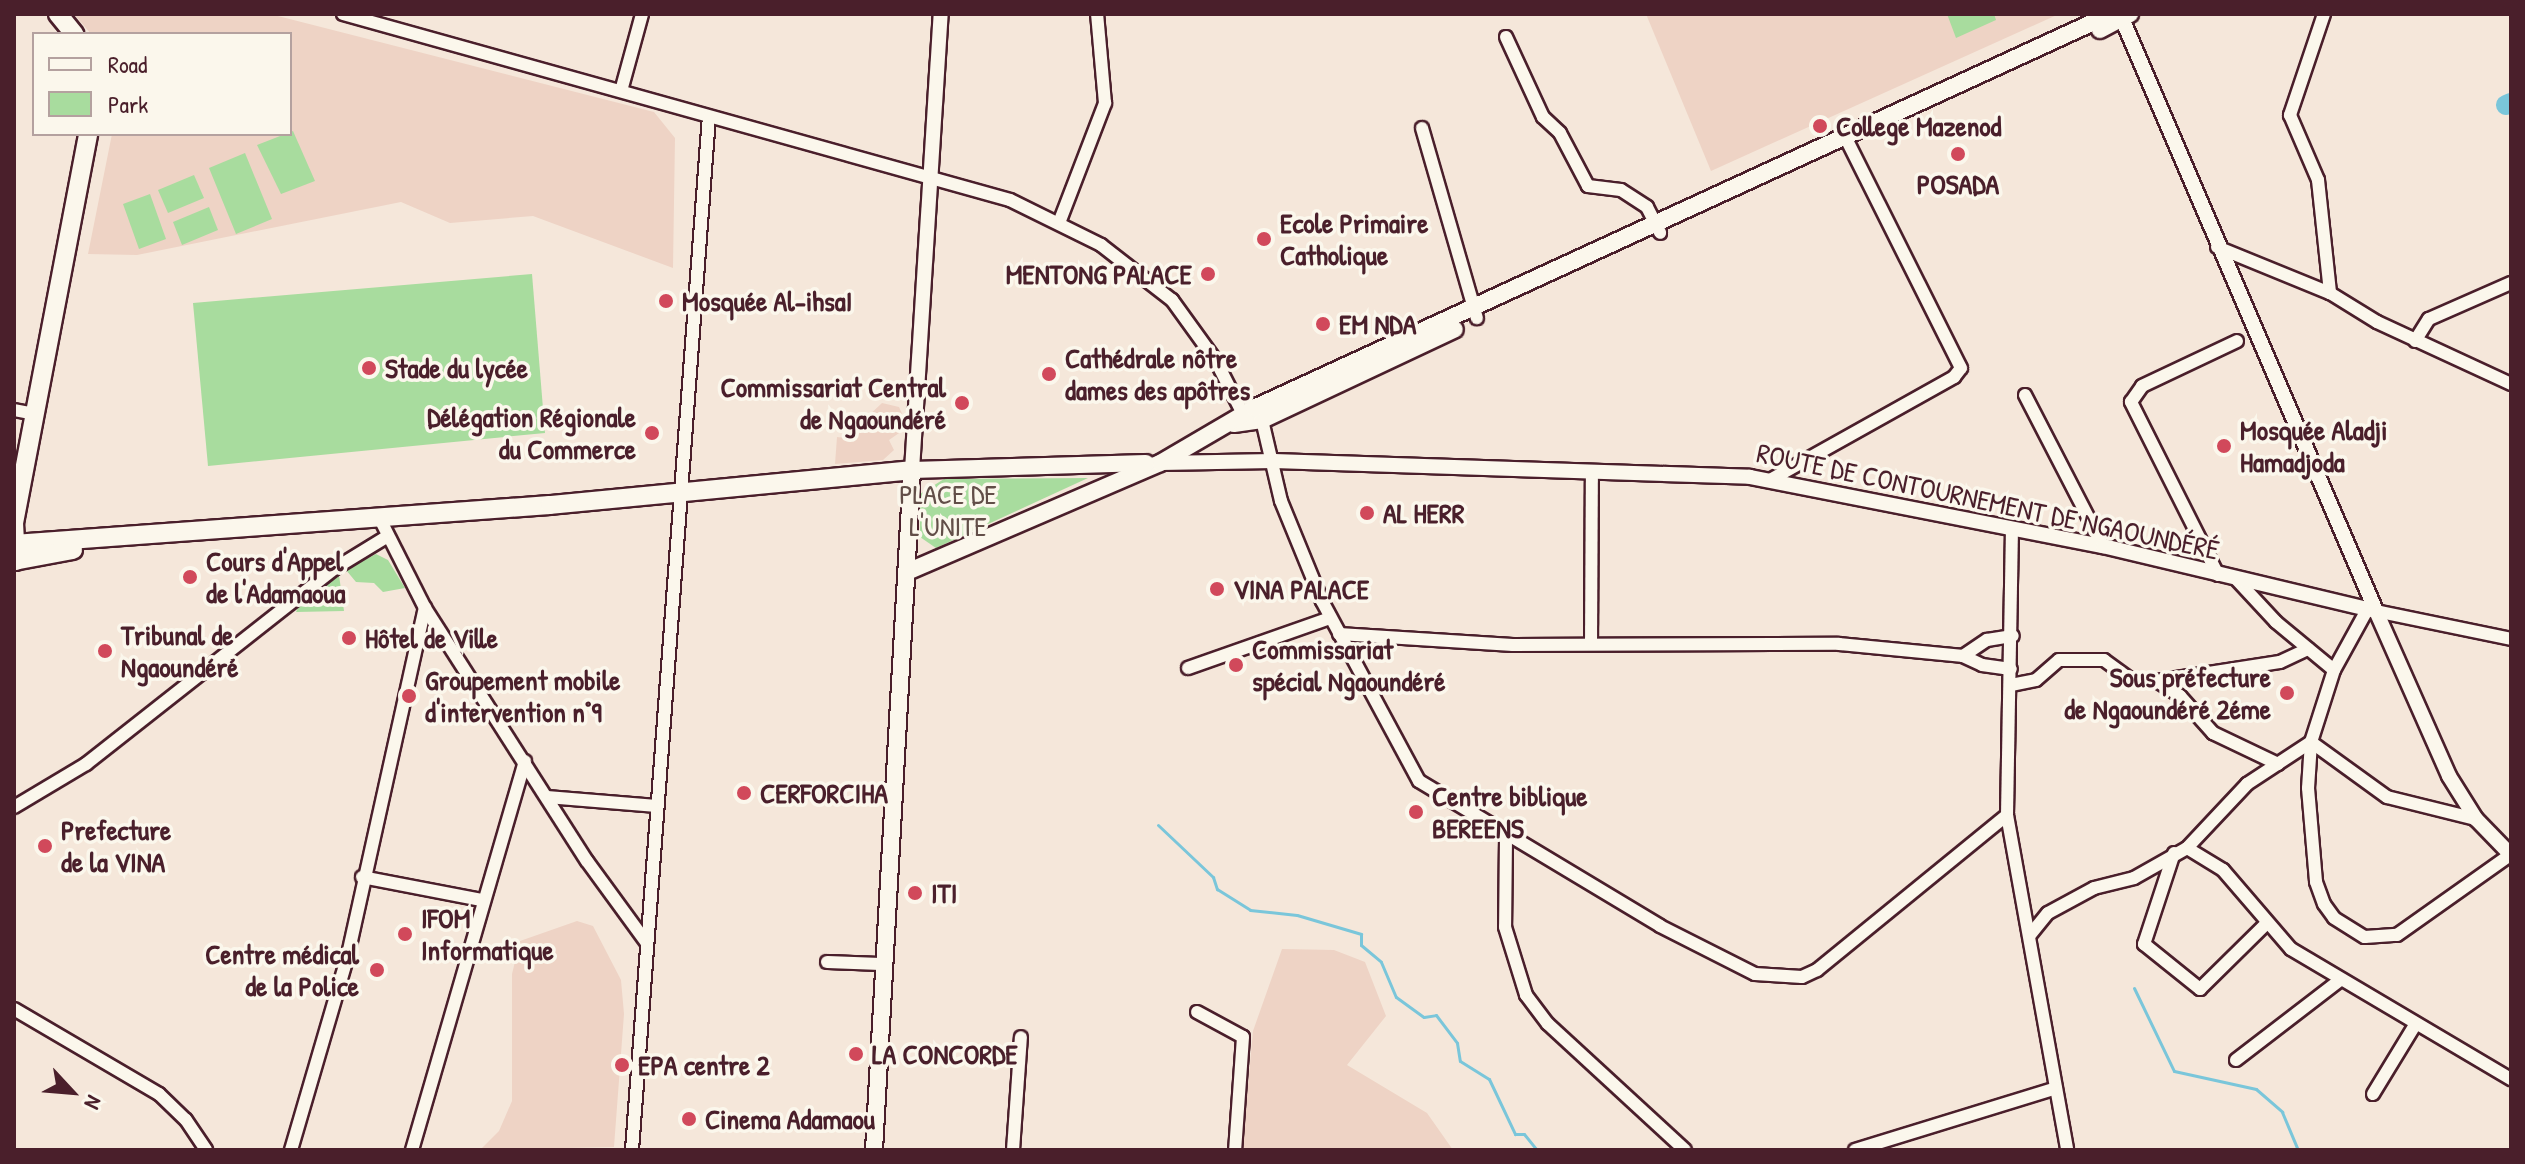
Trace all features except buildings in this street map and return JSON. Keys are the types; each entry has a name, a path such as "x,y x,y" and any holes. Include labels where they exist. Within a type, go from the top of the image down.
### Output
{"main road":[{"path":"58,14 72,32"},
{"path":"907,572 1160,463 1476,313 2121,16"},
{"path":"88,136 14,523 15,556 114,540 681,493 912,470 1160,463"},
{"path":"874,1150 881,964 912,470"}],"street":[{"path":"621,91 642,14"},
{"path":"912,470 941,14"},
{"path":"1059,223 1105,103 1097,14"},
{"path":"2324,14 2290,115 2318,180 2330,293"},
{"path":"349,15 709,117 929,175 1010,200 1101,245 1172,300 1216,361 1247,421 1274,461 1281,501 1330,618 1419,781 1506,838 1673,933 1755,974 1785,979 1817,970 2007,815"},
{"path":"2121,16 2216,247 2372,610 2449,776 2476,819 2511,855 2397,935 2380,940 2346,927 2324,904 2316,882 2308,788 2311,742 2334,670 2372,610"},
{"path":"1506,37 1543,117 1563,138 1588,186 1621,190 1647,207 1658,229"},
{"path":"632,1150 709,117"},
{"path":"1422,128 1476,313"},
{"path":"1770,480 1954,377 1961,368 1848,142"},
{"path":"2216,247 2330,293 2415,341 2511,384"},
{"path":"2415,341 2429,319 2511,283"},
{"path":"2218,575 2131,402 2142,386 2237,341"},
{"path":"2025,395 2103,546"},
{"path":"14,410 34,414"},
{"name":"ROUTE DE CONTOURNEMENT DE NGAOUNDÉRÉ","path":"1160,463 1274,461 1770,480 2103,546 2372,610"},
{"path":"1591,644 1592,471"},
{"path":"379,517 425,608 547,797 646,942"},
{"path":"2012,528 2013,636 2007,815 2067,1150"},
{"path":"14,807 86,764 334,569 388,536"},
{"path":"2237,580 2334,670"},
{"path":"291,1150 347,959 362,877 425,608"},
{"path":"2372,610 2511,639"},
{"path":"1188,668 1330,618"},
{"path":"1339,634 1427,642 1839,644 1963,656 2011,669"},
{"path":"1963,656 1987,640 2013,636"},
{"path":"2011,685 2036,680 2059,660 2109,661 2132,680 2157,681 2280,662 2308,649"},
{"path":"2157,681 2180,696 2213,733 2278,764"},
{"path":"2311,742 2387,797 2476,819"},
{"path":"2030,935 2048,913 2094,888 2134,878 2202,836 2247,784 2311,742"},
{"path":"412,1150 481,900 525,761"},
{"path":"547,797 657,806"},
{"path":"2202,836 2211,860 2291,949 2339,981 2511,1079"},
{"path":"1506,838 1505,927 1526,995 1548,1024 1685,1150"},
{"path":"2180,851 2211,860"},
{"path":"2180,851 2144,944 2200,989 2267,923"},
{"path":"362,877 481,900"},
{"path":"827,962 881,964"},
{"path":"2236,1060 2339,981"},
{"path":"14,1009 159,1094 186,1120 206,1150"},
{"path":"1197,1012 1243,1037 1235,1150"},
{"path":"2373,1094 2415,1025"},
{"path":"1013,1150 1021,1037"},
{"path":"1855,1150 2056,1088"}],"shaded area":[{"path":"74,14 270,14 654,112 675,138 673,268 533,216 450,223 401,202 137,255 88,254 112,136 292,136 292,32 89,32"},
{"path":"1646,14 2059,14 1711,171"},
{"path":"882,403 899,407 904,418 898,421 902,431 889,440 894,450 883,460 835,464 837,437 845,438"},
{"path":"577,921 593,926 621,980 624,1014 614,1147 480,1150 499,1131 512,1101 512,974 520,941"},
{"path":"1282,949 1334,950 1365,962 1386,1016 1347,1065 1427,1113 1453,1150 1242,1150 1253,1031"}],"green space":[{"path":"1947,14 1994,14 1996,20 1956,38"},
{"path":"292,131 315,181 281,194 257,145 280,136 292,136"},
{"path":"245,153 272,219 236,234 209,168"},
{"path":"194,175 204,198 168,213 158,190"},
{"path":"150,194 166,239 139,249 123,204"},
{"path":"209,207 218,230 182,245 173,222"},
{"name":"Stade du lycée","path":"532,274 545,433 208,466 193,303"},
{"name":"PLACE DE L'UNITE","path":"1088,478 936,548 920,537 920,494 944,479"},
{"path":"376,554 388,560 405,588 383,592 374,583 356,582 346,570"},
{"path":"339,575 344,611 296,612 299,605"}],"waterway":[{"path":"2506,105 2511,103"},
{"path":"1158,825 1213,877 1217,889 1250,910 1297,915 1361,934 1361,945 1381,962 1396,997 1424,1017 1436,1015 1457,1043 1460,1061 1489,1079 1515,1134 1524,1134 1537,1150"},
{"path":"2134,988 2174,1071 2256,1089 2282,1112 2298,1150"}],"place":[{"name":"College Mazenod","path":"1820,126"},
{"name":"POSADA","path":"1958,154"},
{"name":"Ecole Primaire Catholique","path":"1264,239"},
{"name":"MENTONG PALACE","path":"1208,274"},
{"name":"Mosquée Al-ihsaI","path":"666,301"},
{"name":"EM NDA","path":"1323,324"},
{"name":"Stade du lycée","path":"369,368"},
{"name":"Cathédrale nôtre dames des apôtres","path":"1049,374"},
{"name":"Commissariat Central de Ngaoundéré","path":"962,403"},
{"name":"Délégation Régionale du Commerce","path":"652,433"},
{"name":"Mosquée Aladji Hamadjoda","path":"2224,446"},
{"name":"AL HERR","path":"1367,513"},
{"name":"Cours d'Appel de l'Adamaoua","path":"190,577"},
{"name":"VINA PALACE","path":"1217,589"},
{"name":"Hôtel de Ville","path":"349,638"},
{"name":"Tribunal de Ngaoundéré","path":"105,651"},
{"name":"Commissariat spécial Ngaoundéré","path":"1236,665"},
{"name":"Sous préfecture de Ngaoundéré 2éme","path":"2287,693"},
{"name":"Groupement mobile d'intervention n°9","path":"409,696"},
{"name":"CERFORCIHA","path":"744,793"},
{"name":"Centre biblique BEREENS","path":"1416,812"},
{"name":"Prefecture de la VINA","path":"45,846"},
{"name":"ITI","path":"915,893"},
{"name":"IFOM Informatique","path":"405,934"},
{"name":"Centre médical de la Police","path":"377,970"},
{"name":"LA CONCORDE","path":"856,1054"},
{"name":"EPA centre 2","path":"622,1065"},
{"name":"Cinema Adamaou","path":"689,1119"}]}
